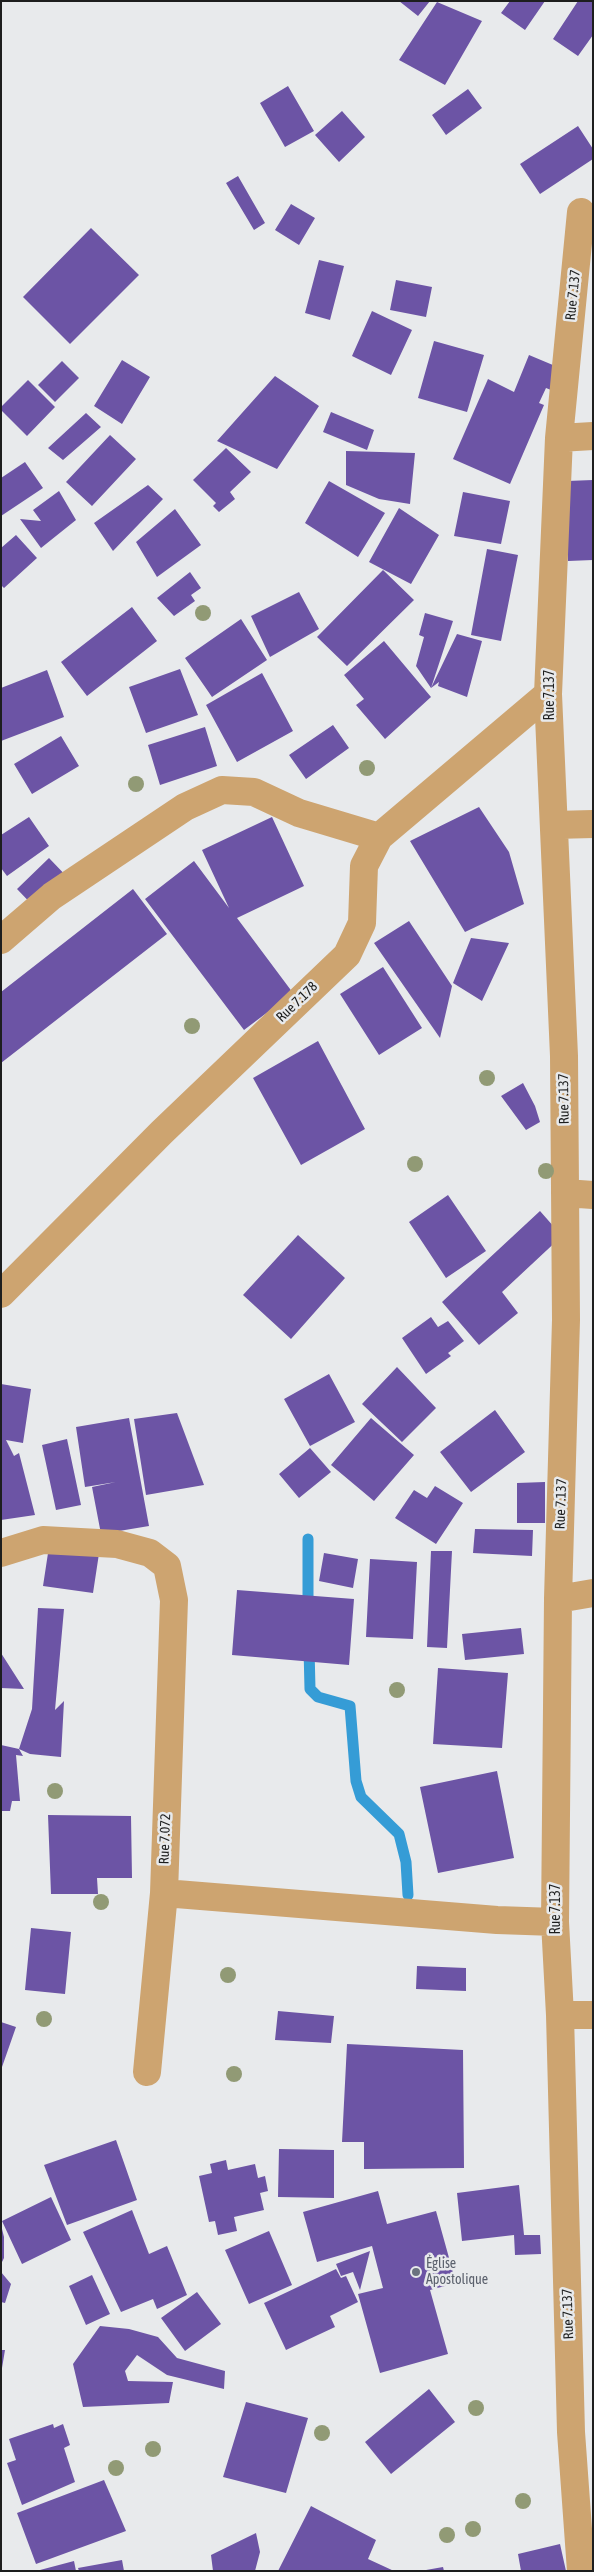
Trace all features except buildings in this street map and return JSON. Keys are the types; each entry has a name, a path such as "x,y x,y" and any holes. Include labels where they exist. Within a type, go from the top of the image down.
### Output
{"street":[{"name":"Rue 7.137","path":"581,212 559,438 548,694 564,1056 566,1320 558,1599 555,1922 560,2015 571,2432 581,2571"},
{"path":"559,438 593,436"},
{"name":"Rue 7.178","path":"1,1294 169,1125 346,955 362,923 364,866 379,837 548,694"},
{"path":"1,940 52,896 185,807 222,790 254,792 299,813 379,837"},
{"path":"554,825 593,824"},
{"path":"565,1193 593,1195"},
{"name":"Rue 7.072","path":"1,1553 43,1540 117,1544 150,1553 167,1566 174,1600 164,1893 147,2072"},
{"path":"558,1599 593,1593"},
{"path":"164,1893 496,1920 555,1922"},
{"path":"560,2015 593,2015"}],"waterway":[{"path":"308,1539 308,1609"},
{"path":"309,1648 310,1689 318,1697 350,1706 356,1781 361,1797 399,1834 406,1862 408,1895"}],"place":[{"name":"Église Apostolique","path":"416,2272"}]}
